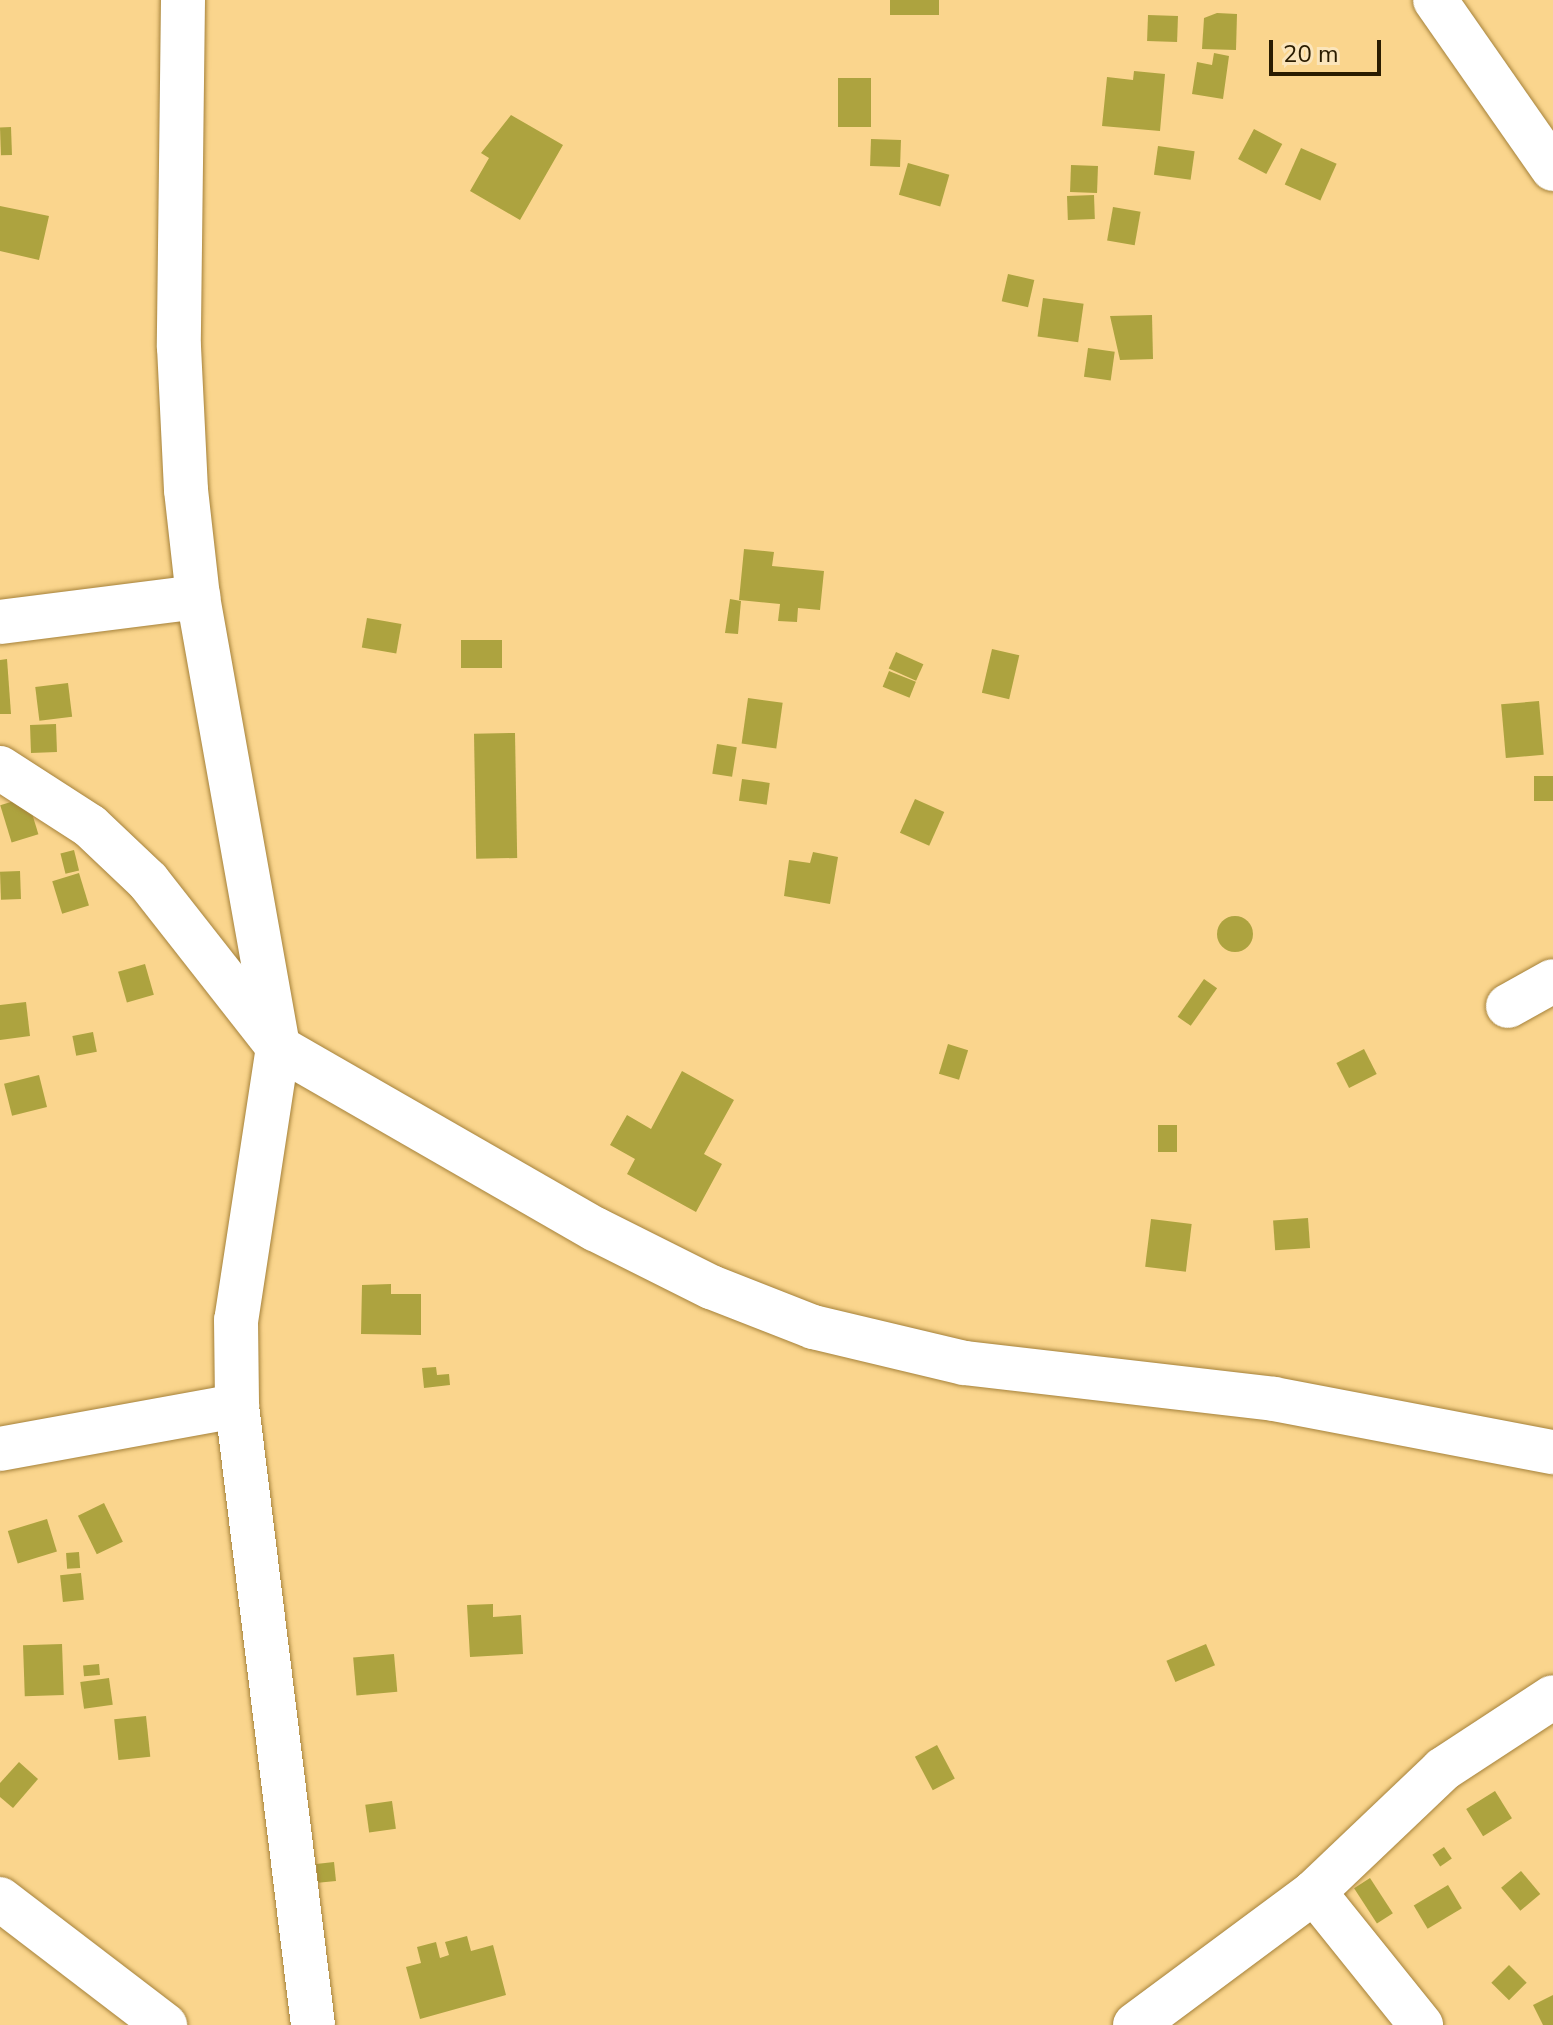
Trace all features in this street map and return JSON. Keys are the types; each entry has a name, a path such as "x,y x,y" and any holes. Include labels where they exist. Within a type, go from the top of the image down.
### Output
{"street":[{"path":"183,0 179,347 198,597 278,1047 244,1251 237,1406 313,2025"},
{"path":"1435,0 1553,169"},
{"path":"0,622 198,597"},
{"path":"0,768 90,826 148,881 278,1047 595,1229 813,1327 964,1363 1274,1399 1553,1452"},
{"path":"1508,1006 1553,981"},
{"path":"0,1449 237,1406"},
{"path":"1135,2025 1314,1892 1443,1769 1553,1697"},
{"path":"1314,1892 1421,2025"},
{"path":"0,1899 165,2025"}],"building":[{"path":"890,0 939,0 939,15 890,15"},
{"path":"1217,13 1237,14 1236,50 1202,49 1204,18"},
{"path":"1148,15 1178,16 1177,42 1147,41"},
{"path":"1214,53 1229,56 1223,99 1192,94 1197,62 1212,65"},
{"path":"1134,71 1165,74 1160,131 1102,126 1107,77 1133,80"},
{"path":"838,78 871,78 871,127 838,127"},
{"path":"511,115 563,145 520,220 470,191 489,158 481,153"},
{"path":"0,127 11,127 12,155 1,155"},
{"path":"1254,129 1282,144 1266,174 1238,159"},
{"path":"871,139 901,140 900,167 870,166"},
{"path":"1158,146 1195,151 1191,180 1154,175"},
{"path":"1301,148 1337,164 1320,200 1285,185"},
{"path":"908,163 949,175 940,207 899,195"},
{"path":"1071,165 1098,166 1097,193 1070,192"},
{"path":"1094,195 1095,219 1068,220 1067,196"},
{"path":"0,206 49,216 39,260 0,251"},
{"path":"1113,207 1141,212 1135,245 1107,240"},
{"path":"1008,274 1034,280 1028,307 1002,301"},
{"path":"1043,298 1084,304 1078,342 1038,337"},
{"path":"1152,315 1153,359 1120,360 1110,316"},
{"path":"1088,348 1115,352 1111,380 1084,377"},
{"path":"744,549 774,552 772,566 824,571 820,610 798,608 797,622 778,621 780,604 739,600"},
{"path":"730,599 741,601 738,634 725,633"},
{"path":"367,618 401,624 396,654 362,648"},
{"path":"461,640 502,640 502,668 461,668"},
{"path":"992,649 1019,655 1009,699 982,693"},
{"path":"896,652 923,664 916,681 889,668"},
{"path":"7,659 11,714 0,714 0,660"},
{"path":"889,671 916,682 910,698 883,687"},
{"path":"68,683 72,717 39,721 35,687"},
{"path":"748,698 783,703 776,748 742,744"},
{"path":"1539,701 1544,755 1506,758 1501,704"},
{"path":"56,724 57,752 31,753 30,725"},
{"path":"515,733 517,858 476,859 474,734"},
{"path":"717,744 737,747 732,777 712,774"},
{"path":"1534,776 1553,776 1553,801 1534,801"},
{"path":"742,779 770,783 767,805 739,801"},
{"path":"27,797 38,834 12,842 0,805"},
{"path":"915,799 944,812 929,846 900,833"},
{"path":"74,850 79,870 65,874 60,853"},
{"path":"813,852 838,857 830,904 784,896 789,860 810,863"},
{"path":"20,871 21,899 1,900 0,872"},
{"path":"79,873 89,906 62,914 52,881"},
{"path":"1235,916 1247,922 1253,934 1247,946 1235,952 1223,946 1217,934 1223,922"},
{"path":"145,964 154,995 127,1002 118,972"},
{"path":"1204,979 1217,988 1191,1026 1178,1017"},
{"path":"26,1002 30,1036 0,1040 0,1005"},
{"path":"93,1032 97,1052 76,1056 72,1036"},
{"path":"948,1044 968,1050 959,1080 939,1074"},
{"path":"1364,1049 1377,1074 1349,1088 1336,1063"},
{"path":"682,1071 734,1100 704,1154 722,1164 696,1212 627,1174 635,1159 610,1145 627,1115 651,1129"},
{"path":"39,1075 47,1107 12,1116 4,1084"},
{"path":"1158,1125 1177,1125 1177,1152 1158,1152"},
{"path":"1308,1218 1310,1248 1275,1250 1273,1220"},
{"path":"1151,1219 1192,1224 1186,1272 1145,1267"},
{"path":"391,1284 391,1294 421,1294 421,1335 361,1334 362,1285"},
{"path":"436,1367 437,1375 449,1374 450,1385 424,1388 422,1368"},
{"path":"104,1503 123,1542 97,1554 78,1516"},
{"path":"47,1519 57,1552 18,1564 8,1531"},
{"path":"79,1552 80,1568 67,1569 66,1553"},
{"path":"81,1573 84,1600 63,1602 60,1575"},
{"path":"493,1604 493,1617 521,1615 523,1654 470,1657 467,1605"},
{"path":"62,1644 64,1695 25,1696 23,1645"},
{"path":"1206,1644 1215,1665 1175,1682 1166,1661"},
{"path":"394,1654 397,1692 356,1695 353,1658"},
{"path":"99,1664 100,1675 84,1676 83,1665"},
{"path":"109,1678 113,1705 84,1709 80,1682"},
{"path":"146,1716 150,1757 118,1760 114,1719"},
{"path":"937,1745 955,1779 933,1790 915,1757"},
{"path":"19,1762 38,1779 13,1808 0,1797 0,1783"},
{"path":"1495,1791 1512,1818 1483,1836 1466,1809"},
{"path":"392,1801 396,1829 369,1832 365,1805"},
{"path":"1444,1847 1452,1859 1440,1866 1432,1855"},
{"path":"334,1862 336,1881 318,1883 316,1864"},
{"path":"1521,1871 1540,1894 1520,1911 1501,1888"},
{"path":"1370,1878 1393,1913 1377,1924 1354,1888"},
{"path":"1448,1885 1462,1908 1428,1929 1414,1906"},
{"path":"467,1936 471,1951 493,1945 506,1995 420,2019 406,1967 421,1963 417,1947 436,1942 440,1958 449,1955 445,1942"},
{"path":"1509,1965 1527,1983 1509,2000 1491,1983"},
{"path":"1553,1995 1553,2025 1543,2025 1533,2005"}]}
